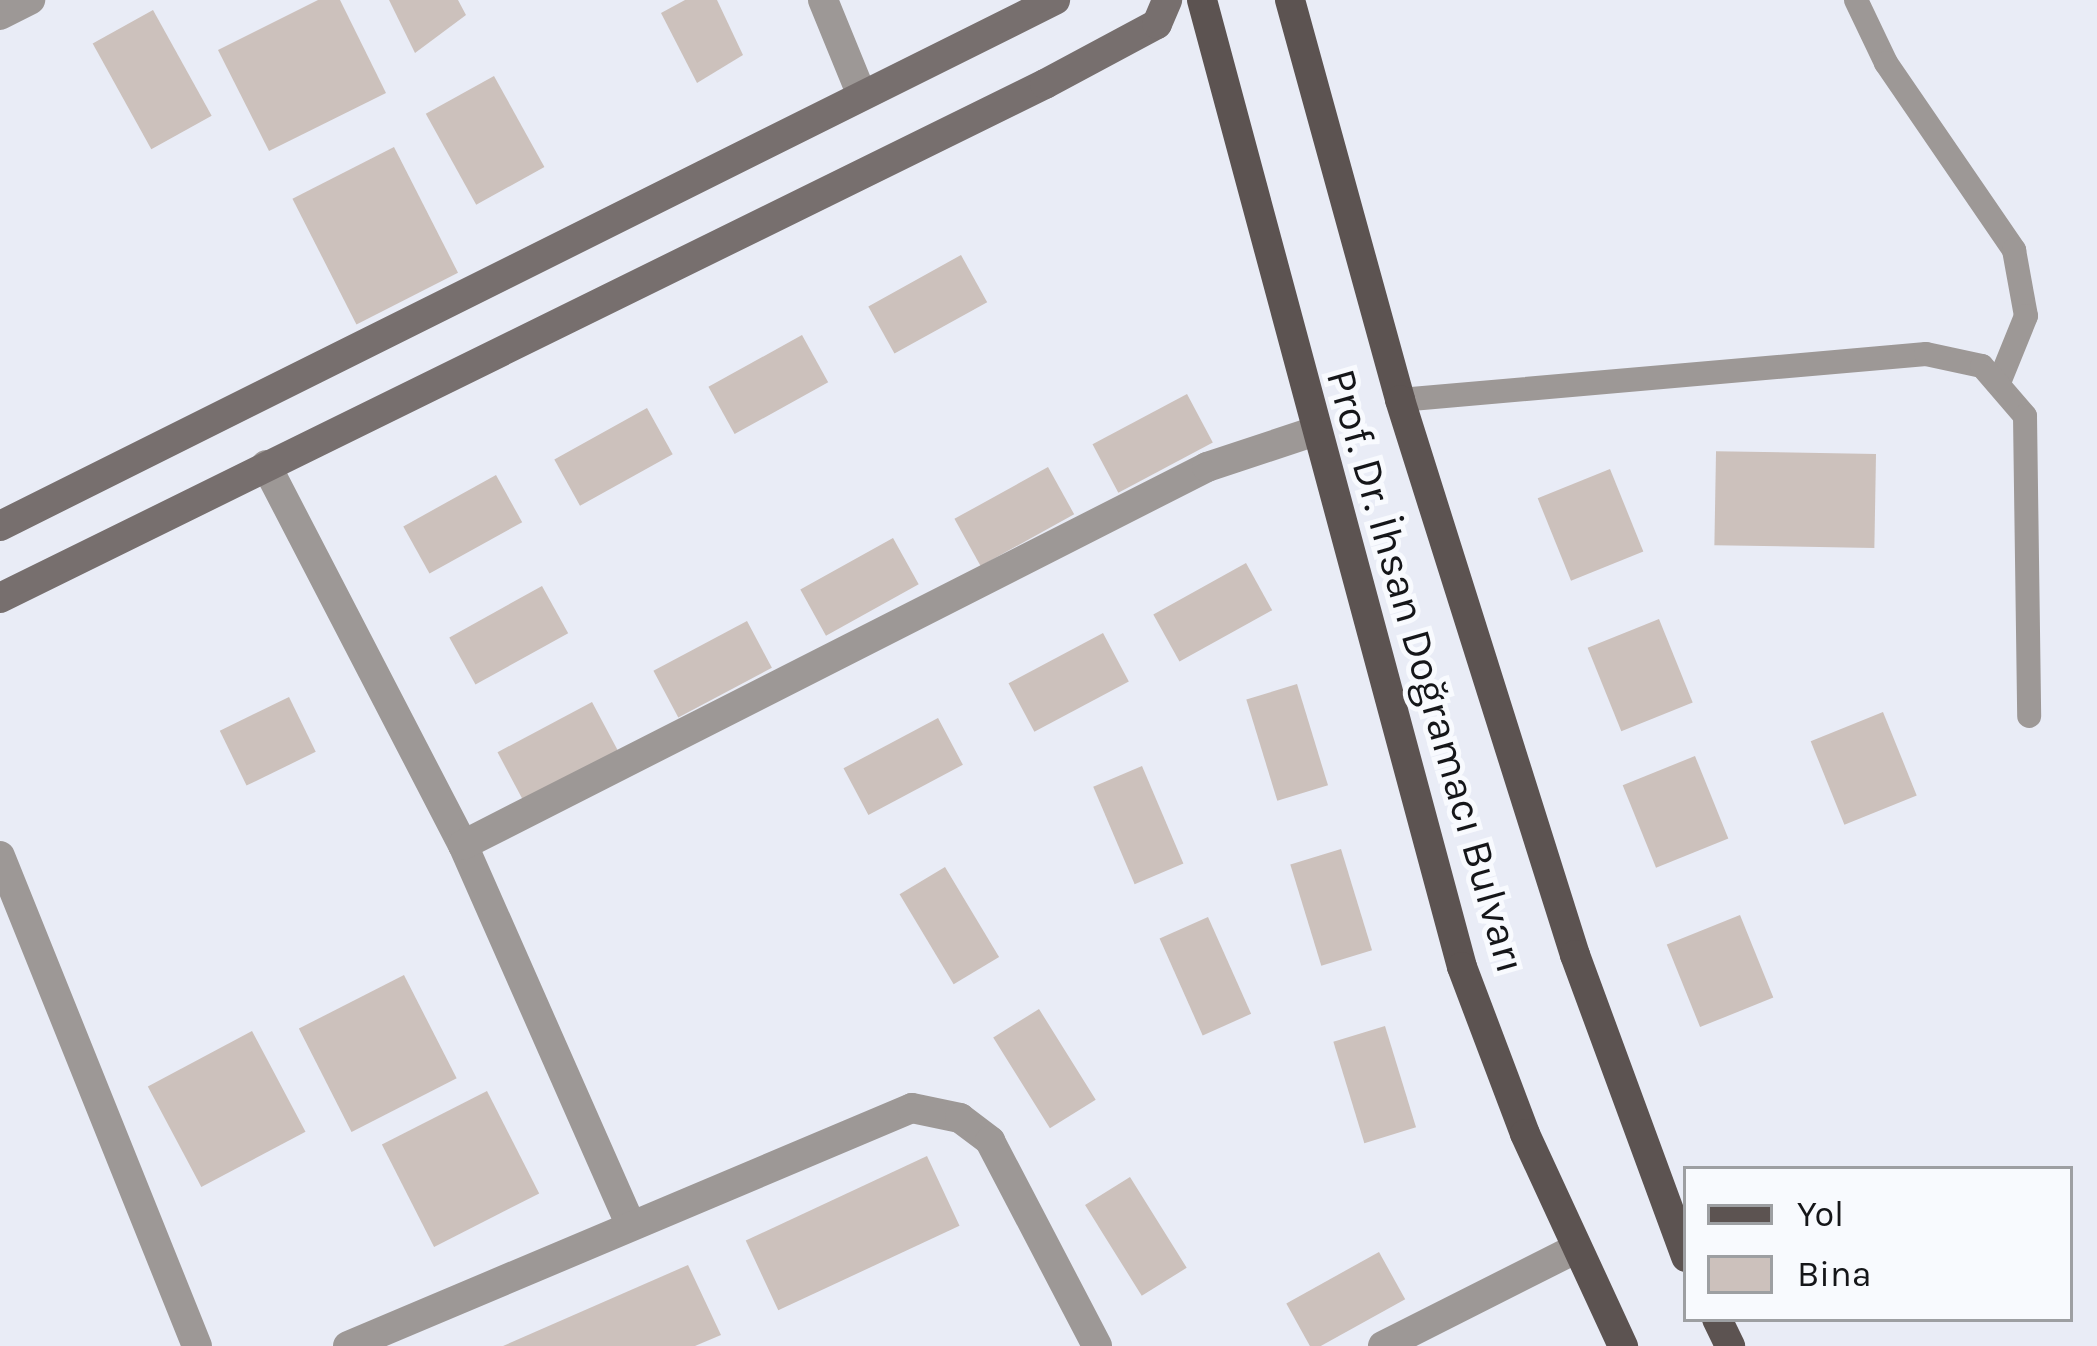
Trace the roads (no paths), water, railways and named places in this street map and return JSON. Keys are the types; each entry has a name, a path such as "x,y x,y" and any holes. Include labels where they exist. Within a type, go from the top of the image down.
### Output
{"main road":[{"name":"Prof. Dr. İhsan Doğramacı Bulvarı","path":"1202,0 1313,432 1462,968 1575,1249 1623,1346"},
{"name":"Prof. Dr. İhsan Doğramacı Bulvarı","path":"1290,0 1400,400 1575,955 1683,1249"}],"street":[{"path":"0,15 30,0"},
{"path":"823,0 861,93"},
{"path":"0,526 1055,0"},
{"path":"0,598 1045,84 1157,25 1167,0"},
{"path":"463,844 1207,467 1313,432"},
{"path":"266,465 463,844 631,1226"},
{"path":"0,856 197,1346"},
{"path":"348,1346 884,1114 938,1111 990,1142 1097,1346"},
{"path":"1383,1346 1575,1249"}],"lane":[{"path":"1856,0 1886,63 2014,250 2026,316 2000,380"},
{"path":"1400,400 1926,354 1965,359 2000,380 2025,416 2029,716"}]}
